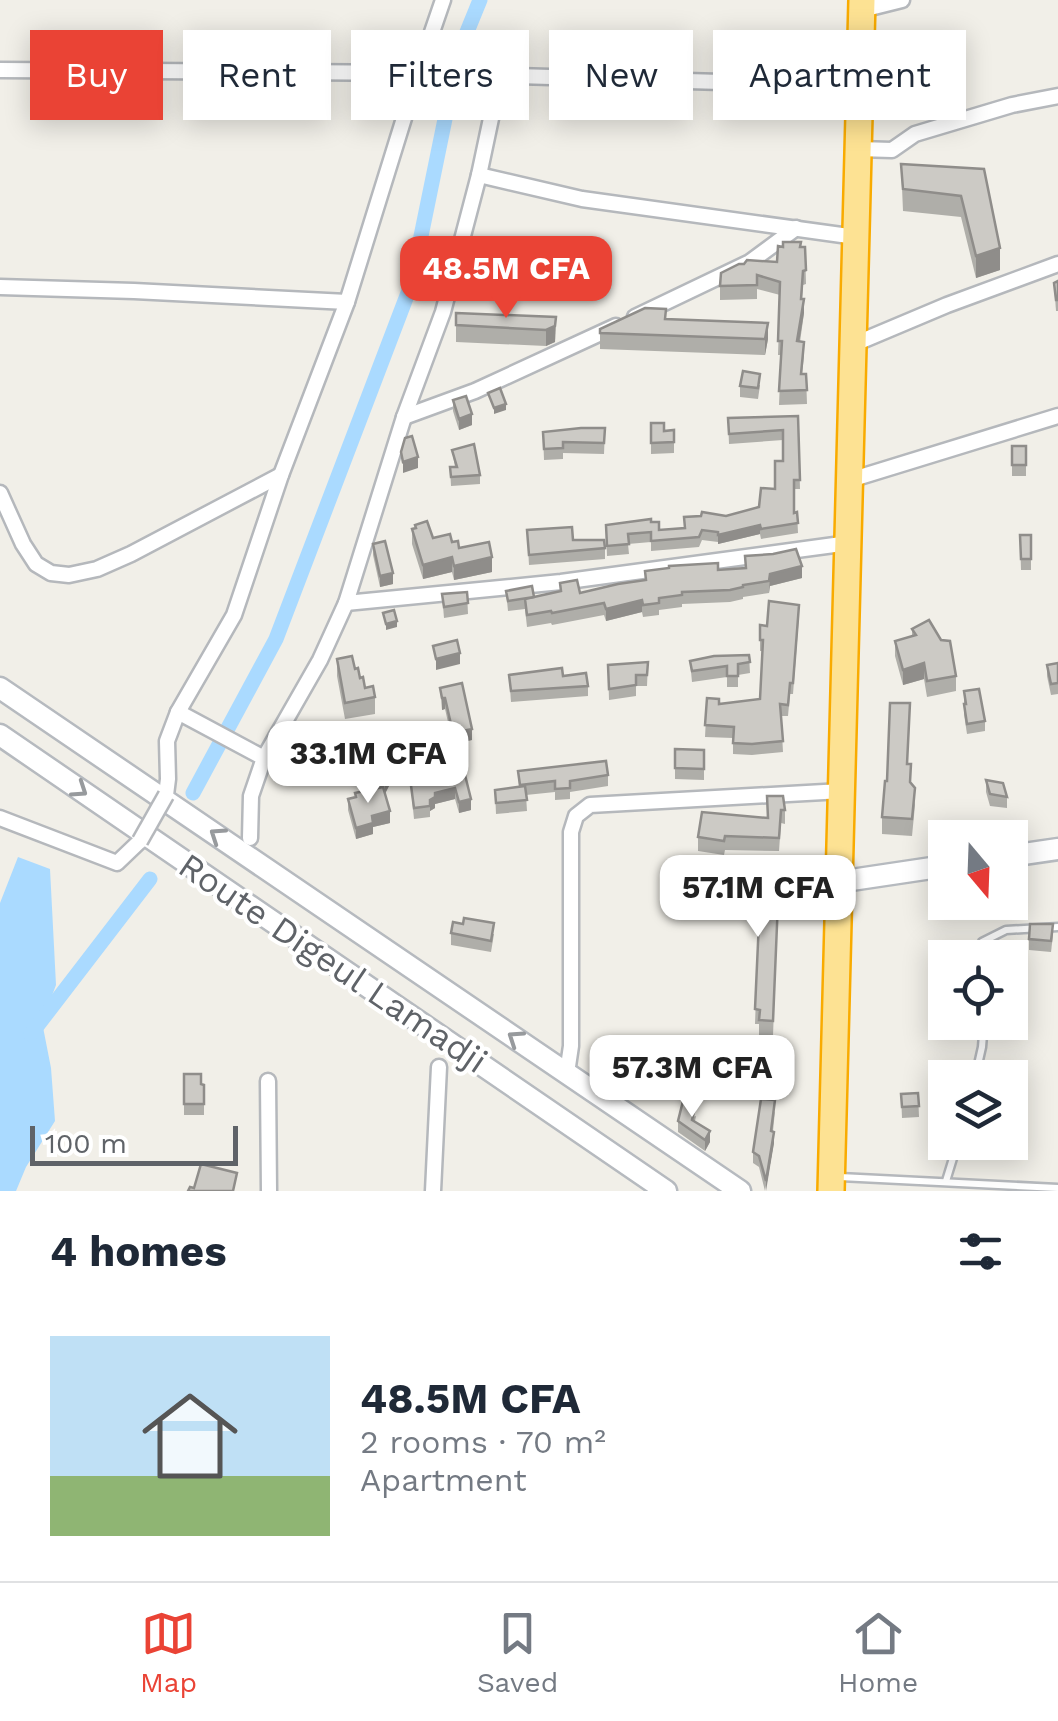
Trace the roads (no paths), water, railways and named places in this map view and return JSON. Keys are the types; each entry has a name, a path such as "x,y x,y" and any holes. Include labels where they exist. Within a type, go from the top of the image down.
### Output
{"highway":[{"path":"862,5 862,30"},
{"path":"831,1184 860,120"}],"main road":[{"name":"Route Digeul Lamadji","path":"0,688 740,1191"},
{"name":"Route Digeul Lamadji","path":"0,735 666,1191"},
{"path":"1028,853 1058,849"},
{"path":"838,882 928,869"}],"street":[{"path":"433,30 443,0"},
{"path":"862,5 902,0"},
{"path":"0,70 351,73"},
{"path":"529,77 713,82"},
{"path":"859,149 892,150 915,134 1058,96"},
{"path":"0,818 118,863 140,842 166,794 167,741 178,712 234,615 281,475 347,302 403,120"},
{"path":"250,838 251,796 264,758 320,660 346,604 404,417 443,312 491,120"},
{"path":"479,175 582,198 856,237"},
{"path":"404,417 561,352 750,262 796,228"},
{"path":"852,345 1058,264"},
{"path":"0,287 347,302"},
{"path":"850,480 1058,416"},
{"path":"0,493 36,564 51,574 69,576 131,554 281,475"},
{"path":"346,604 562,582 849,544"},
{"path":"178,712 264,758"},
{"path":"567,1073 571,1046 570,859 576,816 590,805 842,792"},
{"path":"433,1191 439,1067"},
{"path":"268,1081 269,1191"}],"lane":[{"path":"986,940 1006,930 1058,927"},
{"path":"946,1182 953,1160"},
{"path":"831,1184 946,1182 1058,1188"}],"water":[{"path":"18,857 50,869 56,985 42,1022 55,1121 16,1191 0,1191 0,903"}],"waterway":[{"path":"468,30 480,0"},
{"path":"193,793 276,639 411,285 445,120"},
{"path":"31,1034 150,879"}]}
